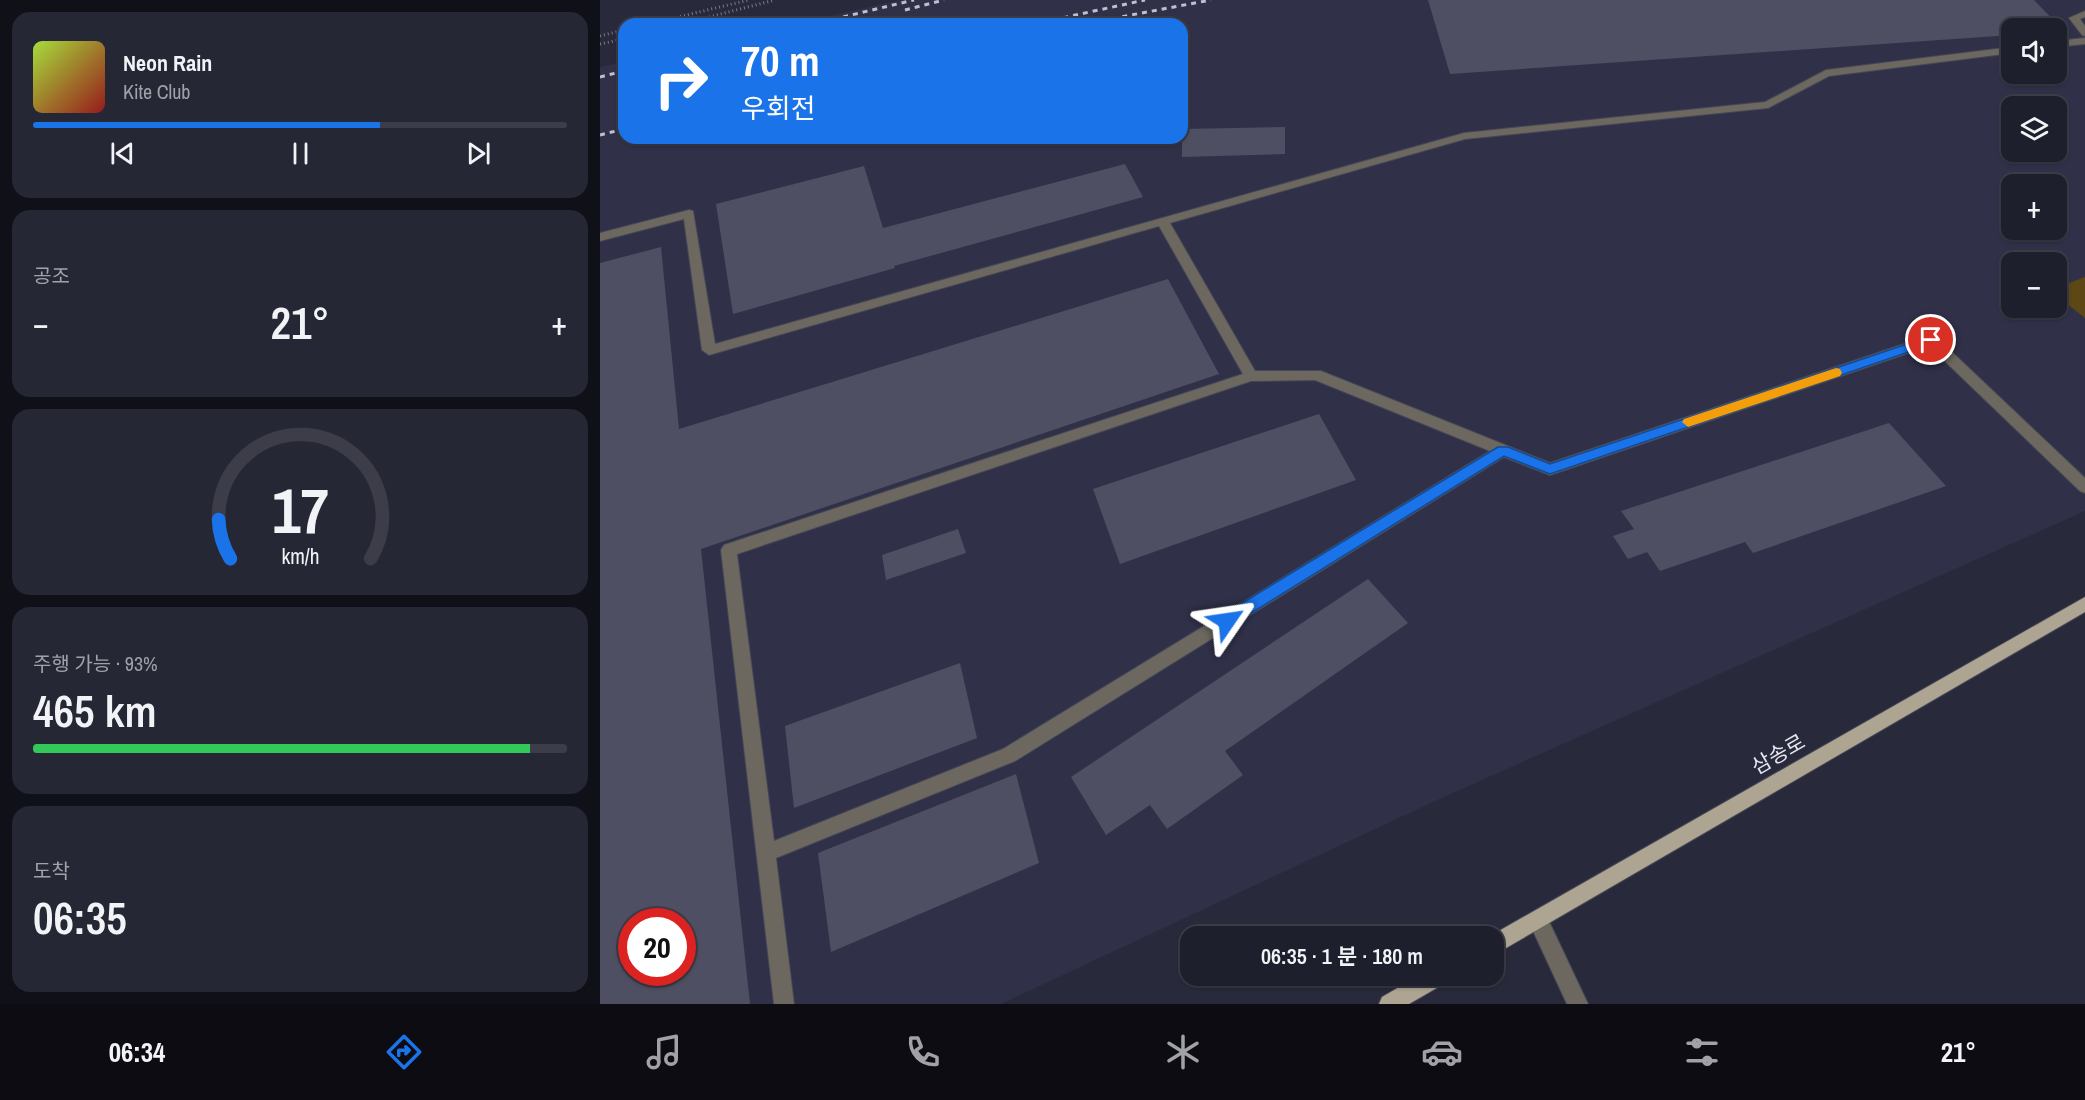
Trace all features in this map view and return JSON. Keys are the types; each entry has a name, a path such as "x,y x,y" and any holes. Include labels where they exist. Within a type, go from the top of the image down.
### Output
{"main road":[{"name":"삼송로","path":"1504,939 2085,604"},
{"path":"1389,1004 1421,986"}],"street":[{"path":"2085,14 2074,18 2085,33"},
{"path":"2067,43 2085,41"},
{"path":"600,237 689,214 709,350 1464,136 1768,105 1826,73 2001,51"},
{"path":"1163,222 1251,376"},
{"path":"784,1004 729,550 1251,376 1316,375 1550,469 1931,340 2085,487"},
{"path":"766,853 1009,754 1503,450"},
{"path":"1538,920 1578,1004"}],"path":[{"path":"674,18 749,0"},
{"path":"705,18 775,0"},
{"path":"600,36 618,32"},
{"path":"600,44 618,40"}],"shaded area":[{"path":"900,0 2085,0 2085,511 1435,801 1001,1004 600,1004 600,67 618,63 618,144 1188,144 1188,18 820,18"},
{"path":"2085,277 2085,318 2067,304 2067,284"}],"building":[{"path":"1428,0 2034,0 2051,18 2001,18 2001,36 1450,74"},
{"path":"1285,127 1285,154 1182,157 1182,144 1188,144 1188,129"},
{"path":"1125,164 1143,197 894,266 895,268 733,314 716,204 864,166 883,228"},
{"path":"661,247 679,429 1168,279 1219,374 701,549 750,1004 600,1004 600,263"},
{"path":"1319,414 1356,480 1120,564 1093,489"},
{"path":"1889,423 1946,486 1753,553 1745,542 1660,571 1647,552 1628,559 1613,536 1634,529 1621,511"},
{"path":"958,529 966,553 886,580 882,555"},
{"path":"1368,579 1408,623 1225,751 1243,775 1167,829 1150,805 1106,835 1071,777"},
{"path":"960,663 977,738 794,808 785,726"},
{"path":"1016,774 1039,863 831,952 818,853"}],"railway":[{"path":"839,18 914,0"},
{"path":"905,10 944,0"},
{"path":"1062,18 1145,0"},
{"path":"1115,18 1211,0"},
{"path":"600,77 618,72"},
{"path":"600,135 618,130"}],"slow traffic":[{"path":"1688,422 1836,373"}],"route":[{"path":"1227,621 1503,450 1550,469 1931,340"}]}
